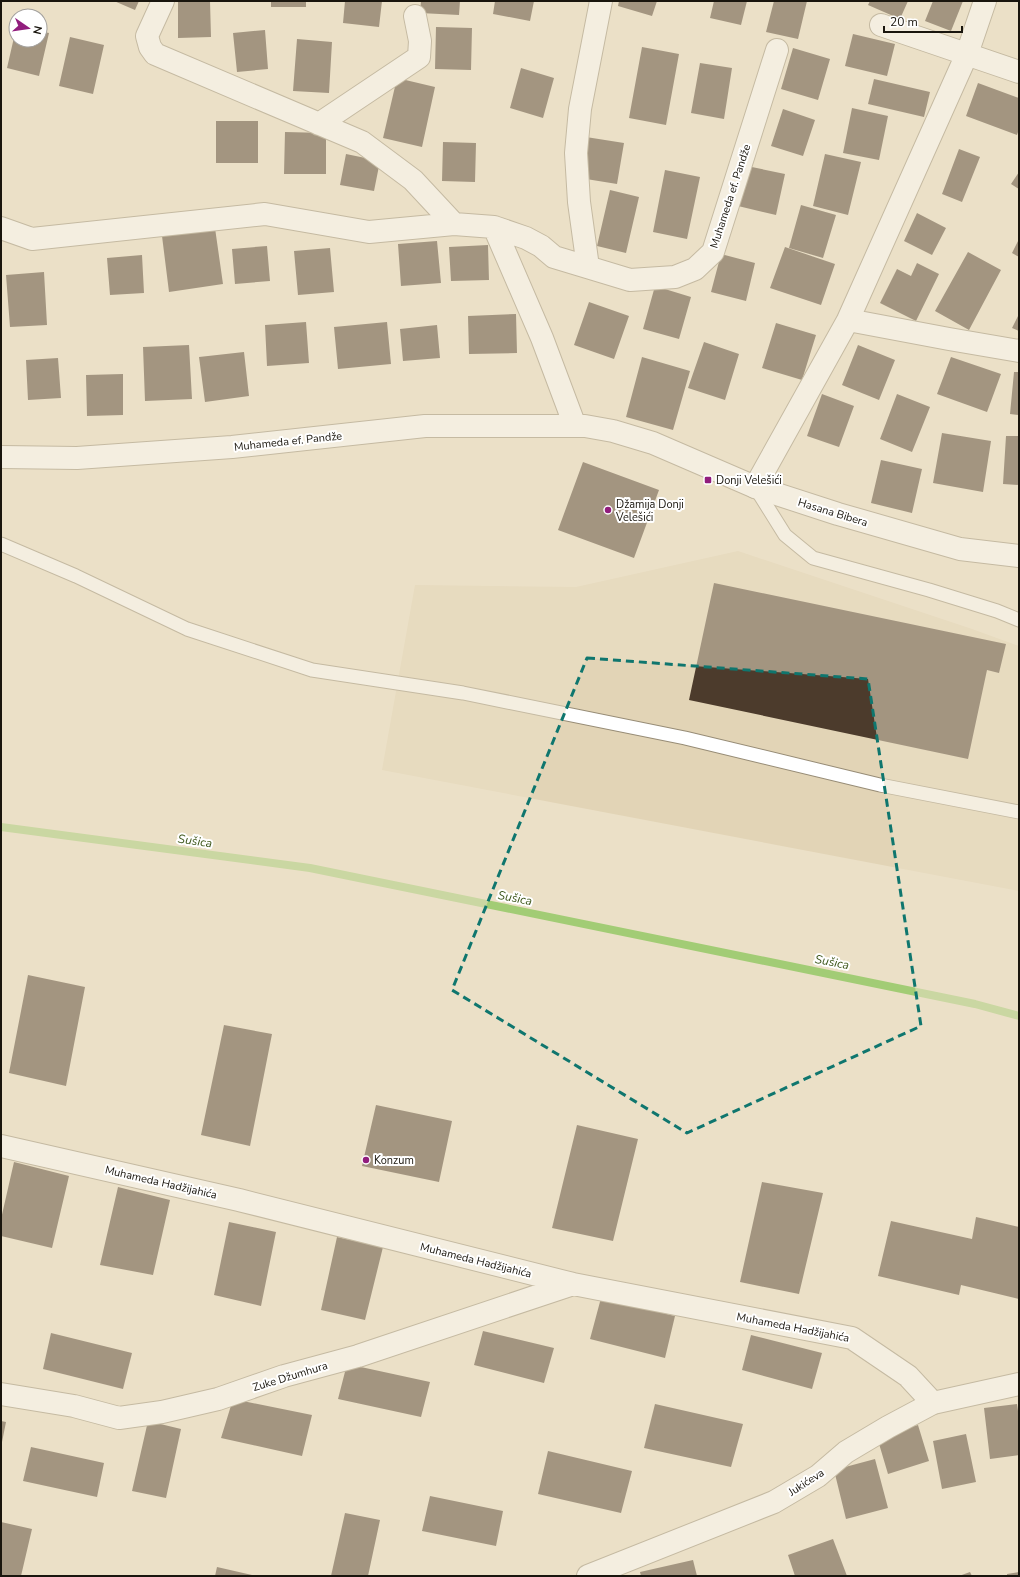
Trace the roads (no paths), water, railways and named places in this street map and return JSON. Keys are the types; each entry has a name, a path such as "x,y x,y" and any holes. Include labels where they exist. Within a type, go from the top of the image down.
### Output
{"street":[{"path":"163,1 147,36 150,46 155,54 362,142 413,180 454,224"},
{"path":"588,267 579,202 576,153 580,109 601,1"},
{"path":"755,487 848,320 967,54 985,1"},
{"path":"319,124 419,57 420,41 415,16"},
{"path":"881,24 1019,72"},
{"name":"Muhameda ef. Pandže","path":"1,228 32,239 129,230 265,214 369,232 454,224 494,227 526,238 541,246 554,257 630,280 675,277 695,269 713,252 777,50"},
{"path":"494,227 542,338 575,426"},
{"path":"848,320 1019,351"},
{"name":"Muhameda ef. Pandže","path":"1,457 77,458 224,447 425,426 575,426 613,431 654,443"},
{"name":"Hasana Bibera","path":"654,443 755,487 838,514 960,549 1019,556"},
{"name":"Muhameda Hadžijahića","path":"1,1146 239,1200 573,1284 852,1338 908,1376 933,1403"},
{"name":"Zuke Džumhura","path":"1,1394 74,1406 119,1418 162,1412 218,1399 284,1376 358,1356 573,1284"},
{"name":"Jukićeva","path":"588,1576 774,1502 818,1476 846,1452 933,1403 1019,1384"}],"lane":[{"path":"755,487 785,535 813,558 929,590 997,611 1019,620"},
{"path":"1,544 76,576 187,629 312,670 471,694 685,738 880,785 1019,812"}],"waterway":[{"name":"Sušica","path":"1,827 310,868 975,1004 1019,1016"}],"place":[{"name":"Donji Velešići","path":"708,480"},
{"name":"Džamija Donji Velešići","path":"608,510"},
{"name":"Konzum","path":"366,1160"}]}
